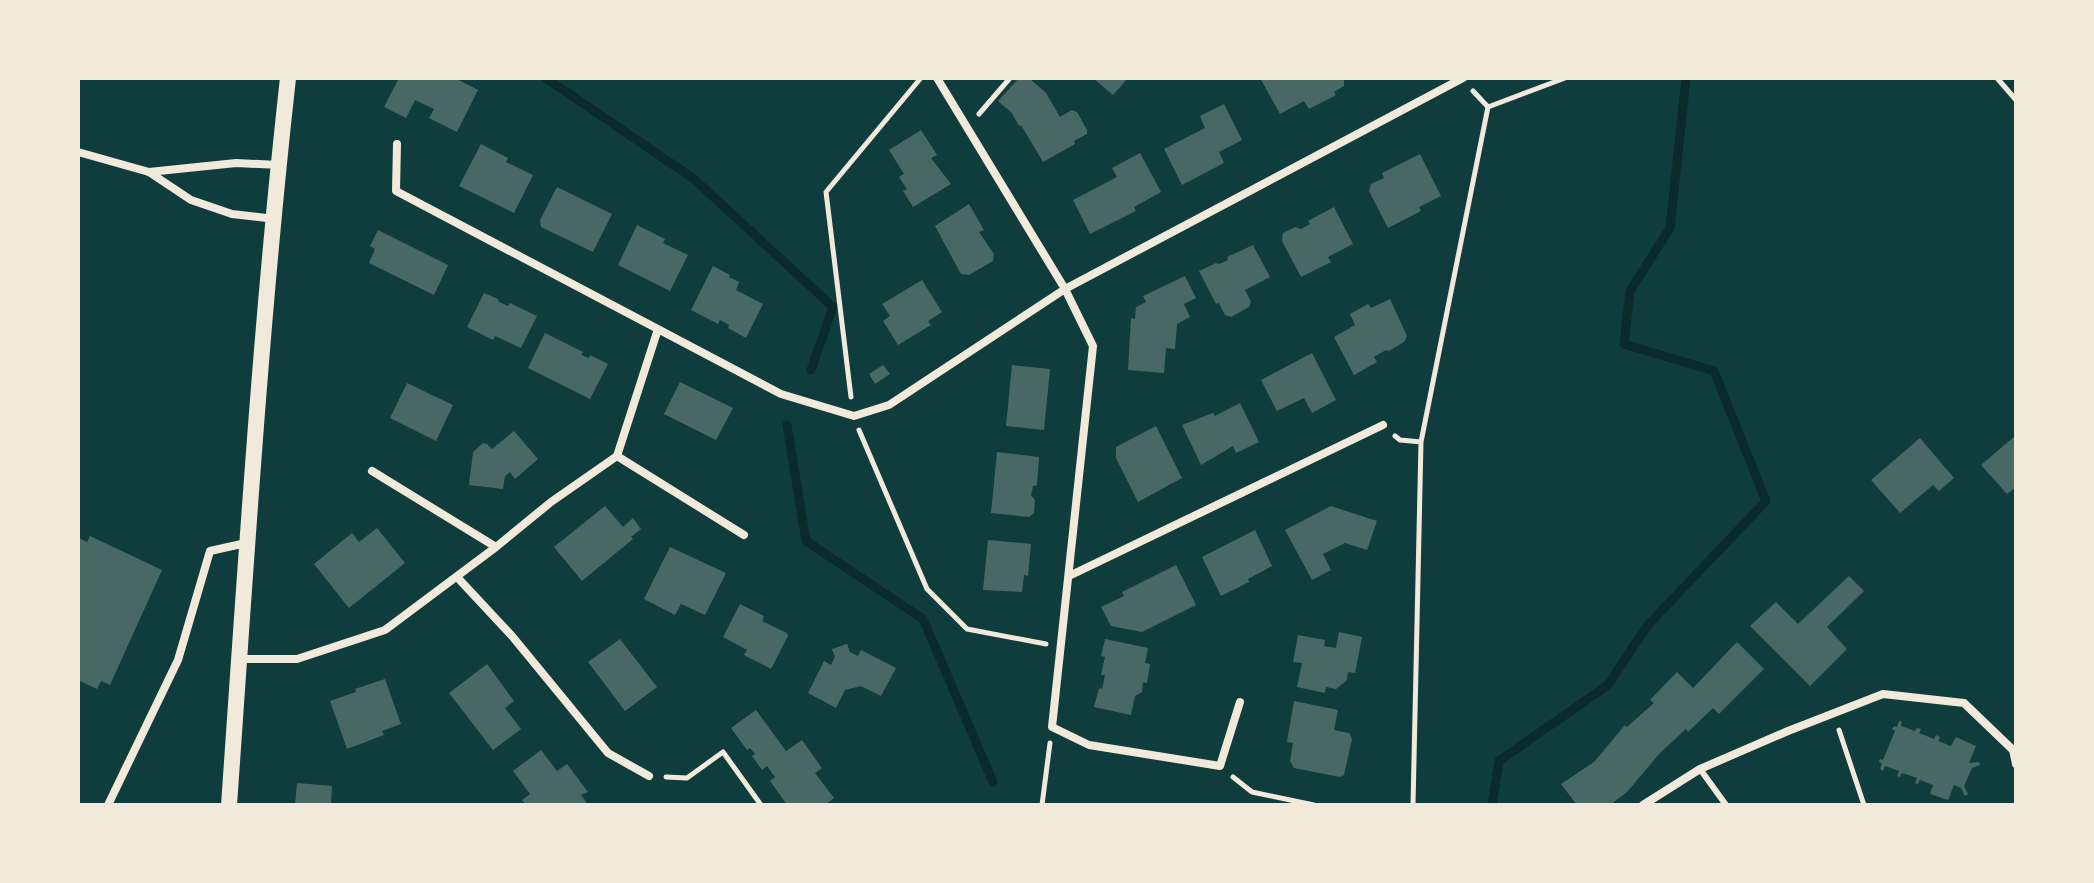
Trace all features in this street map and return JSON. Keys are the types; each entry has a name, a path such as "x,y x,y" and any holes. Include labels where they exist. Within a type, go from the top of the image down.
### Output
{"main road":[{"path":"229,805 246,543 288,78"}],"street":[{"path":"937,78 1065,289 1093,346 1052,727 1089,745 1220,766 1240,702"},
{"path":"397,144 396,191 781,394 854,416 889,405 1065,289 1462,78"},
{"path":"78,152 149,172 191,200 232,214 275,219"},
{"path":"149,172 236,163 279,165"},
{"path":"239,659 297,659 385,630 551,502 617,456 658,329"},
{"path":"1069,576 1383,425"},
{"path":"617,456 744,535"},
{"path":"372,471 496,547"},
{"path":"108,805 178,660 210,551 246,543"},
{"path":"457,577 512,636 608,753 649,776"},
{"path":"1643,805 1700,769 1883,694 1964,703 2013,750 2016,764"}],"lane":[{"path":"1700,769 1726,805"}],"path":[{"path":"968,127 1010,78"},
{"path":"1462,78 1488,107"},
{"path":"1488,107 1565,78"},
{"path":"1997,78 2016,100"},
{"path":"1413,805 1421,442 1488,107"},
{"path":"1383,425 1400,440 1421,442"},
{"path":"1834,714 1864,805"},
{"path":"1042,805 1052,727"},
{"path":"649,776 687,778 723,752 761,805"},
{"path":"1220,766 1252,792 1314,805"}],"building":[{"path":"399,78 455,78 478,90 457,132 429,118 434,109 415,100 406,118 384,107"},
{"path":"1019,78 1029,78 1046,93 1060,117 1072,110 1077,112 1087,134 1043,162 1021,125 998,101"},
{"path":"1093,78 1128,78 1113,95"},
{"path":"1260,78 1344,78 1344,86 1334,92 1336,95 1309,109 1304,101 1280,114"},
{"path":"1224,104 1242,140 1219,152 1224,163 1182,185 1164,149 1205,128 1200,116"},
{"path":"921,130 937,155 931,158 951,184 913,207 899,177 904,174 889,150"},
{"path":"481,144 508,158 506,162 533,175 514,213 459,186"},
{"path":"1140,153 1161,192 1134,207 1136,211 1090,234 1073,200 1117,177 1112,168"},
{"path":"1420,154 1441,196 1419,207 1421,211 1388,228 1369,191 1371,184 1384,178 1382,173"},
{"path":"557,187 612,214 593,252 541,227 540,220"},
{"path":"969,204 984,230 979,232 994,254 993,261 969,275 961,274 935,226"},
{"path":"1334,207 1353,244 1328,257 1331,262 1301,277 1282,241 1283,233 1295,227 1301,229 1310,224 1308,221"},
{"path":"637,225 688,255 670,291 618,265"},
{"path":"378,230 448,265 434,295 369,263 375,249 370,246"},
{"path":"1253,245 1270,277 1245,290 1251,302 1249,307 1231,317 1225,315 1199,271 1228,260 1227,257"},
{"path":"713,266 739,282 736,290 763,304 746,338 728,328 729,325 724,322 720,320 718,324 691,310"},
{"path":"1185,276 1196,298 1184,304 1190,317 1177,324 1175,349 1166,348 1164,373 1128,370 1131,318 1135,319 1136,307 1146,302 1143,296"},
{"path":"922,280 942,312 928,321 931,325 898,345 883,321 890,316 882,304"},
{"path":"484,293 537,316 521,348 495,336 493,340 467,327"},
{"path":"1390,299 1407,336 1404,342 1374,357 1377,362 1354,375 1334,337 1355,325 1350,314 1368,304 1371,308"},
{"path":"545,333 583,352 581,355 589,358 590,355 608,364 590,399 528,368"},
{"path":"1312,353 1336,400 1312,413 1304,398 1277,411 1261,380"},
{"path":"883,365 890,374 875,384 869,374"},
{"path":"1012,365 1050,369 1044,430 1006,426"},
{"path":"680,382 733,408 716,440 664,414"},
{"path":"407,383 453,405 436,441 390,418"},
{"path":"1240,403 1259,442 1236,453 1233,446 1201,465 1182,425 1213,413 1215,416"},
{"path":"1156,426 1182,478 1138,502 1116,458 1116,447"},
{"path":"514,431 538,459 515,479 510,472 505,476 503,489 469,485 473,452 483,443 492,449"},
{"path":"2016,435 2016,487 2007,494 1981,465"},
{"path":"1920,438 1954,478 1939,491 1933,485 1900,513 1871,480"},
{"path":"997,452 1039,457 1037,485 1033,486 1031,495 1035,500 1034,513 1029,517 991,513"},
{"path":"605,506 623,527 633,518 641,529 582,581 554,547"},
{"path":"1331,506 1377,521 1367,550 1345,543 1323,554 1331,570 1312,580 1285,530"},
{"path":"377,528 405,563 349,608 314,564 352,533 359,542"},
{"path":"1255,530 1272,566 1221,596 1202,557"},
{"path":"90,536 162,570 110,685 101,681 97,689 78,680 78,541 79,538 87,542"},
{"path":"988,540 1031,544 1028,576 1024,575 1022,592 983,590"},
{"path":"670,547 726,573 705,615 681,604 675,615 644,599"},
{"path":"1176,565 1196,605 1142,632 1111,626 1101,607 1124,596 1122,592"},
{"path":"1849,576 1864,591 1827,627 1847,649 1810,686 1750,626 1776,602 1798,624"},
{"path":"740,604 764,616 762,621 787,633 771,669 744,655 747,650 723,637"},
{"path":"1339,632 1362,637 1355,673 1348,672 1347,680 1336,689 1326,687 1325,693 1297,687 1302,663 1293,662 1298,635 1325,640 1324,646 1336,648"},
{"path":"620,639 657,687 625,711 588,662"},
{"path":"1105,639 1148,648 1145,663 1150,664 1147,683 1143,682 1142,692 1135,696 1131,715 1094,707 1105,675 1101,675 1105,657 1101,656"},
{"path":"1737,642 1764,669 1719,714 1713,708 1688,732 1686,729 1660,753 1627,792 1610,805 1577,805 1561,784 1594,762 1625,725 1627,727 1654,703 1650,700 1677,672 1693,688"},
{"path":"847,644 850,652 858,656 861,650 896,668 881,696 861,686 845,690 836,708 808,693 824,661 831,665 835,657 832,649"},
{"path":"487,664 514,701 505,708 521,729 493,750 449,693"},
{"path":"385,679 401,724 382,731 384,735 347,749 330,701"},
{"path":"1294,701 1338,710 1334,730 1349,733 1352,739 1344,775 1340,777 1294,768 1290,761 1293,743 1287,742"},
{"path":"756,710 786,751 802,740 822,768 815,773 834,798 825,805 787,805 770,781 775,777 767,766 762,770 752,756 755,754 750,748 747,750 731,728"},
{"path":"1899,721 1902,722 1901,726 1915,731 1921,729 1919,733 1934,739 1936,735 1940,737 1938,741 1951,746 1956,737 1976,746 1969,763 1979,762 1980,765 1972,768 1964,786 1968,794 1965,796 1961,788 1954,785 1948,800 1930,794 1933,785 1920,780 1918,784 1915,783 1917,778 1902,773 1900,777 1897,776 1899,771 1885,766 1883,771 1880,769 1880,759 1883,760 1895,731 1892,729 1897,727"},
{"path":"541,750 557,771 567,764 588,792 581,795 588,805 526,805 522,800 530,794 513,771"},
{"path":"297,783 332,786 331,805 295,805"}],"waterway":[{"path":"546,78 694,179 833,307 811,370"},
{"path":"1492,805 1499,761 1608,685 1647,626 1766,501 1714,371 1624,344 1630,291 1670,228 1686,78"},
{"path":"787,425 806,541 923,619 993,782"}]}
